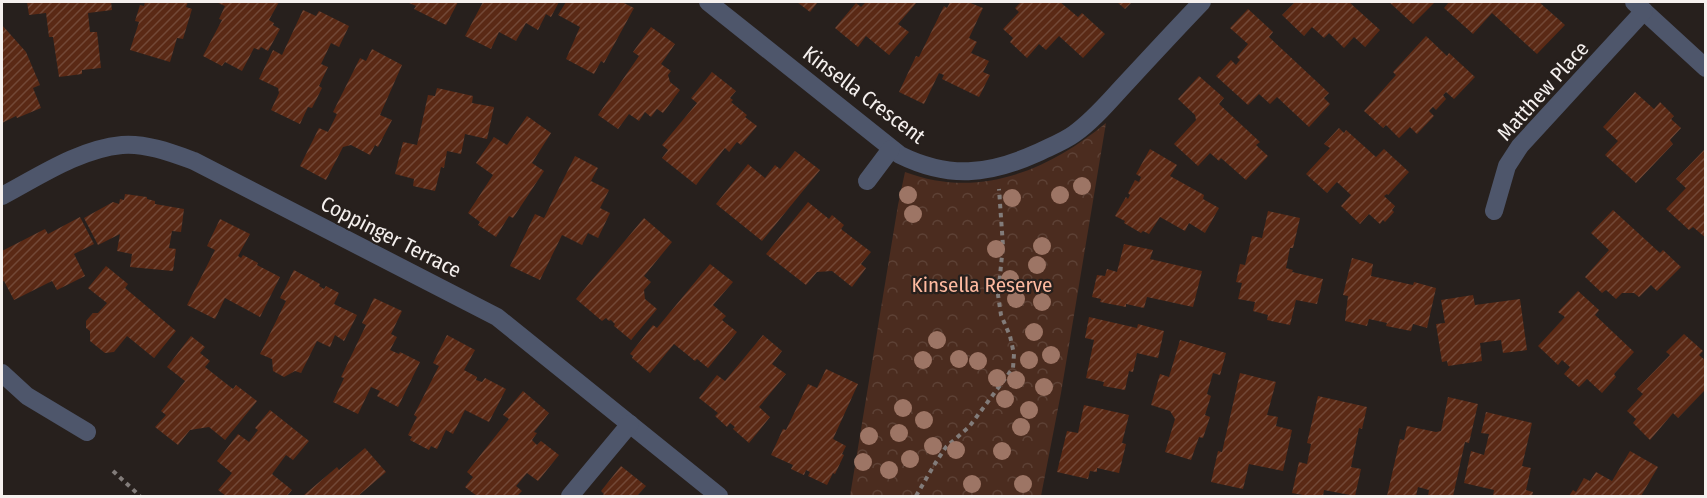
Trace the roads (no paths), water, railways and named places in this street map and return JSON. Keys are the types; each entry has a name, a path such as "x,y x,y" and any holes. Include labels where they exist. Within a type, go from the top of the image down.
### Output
{"street":[{"name":"Kinsella Crescent","path":"708,2 891,149 921,166 944,171 969,172 993,168 1028,157 1073,134 1098,114 1202,2"},
{"path":"1639,6 1706,68"},
{"name":"Matthew Place","path":"1494,211 1507,166 1520,147 1639,6"},
{"name":"Coppinger Terrace","path":"2,196 78,157 122,145 148,147 194,161 497,317 719,496"},
{"path":"867,181 891,149"},
{"path":"2,373 27,396 87,432"},
{"path":"570,496 630,424"}],"park label":[{"name":"Kinsella Reserve","path":"982,285"}]}
